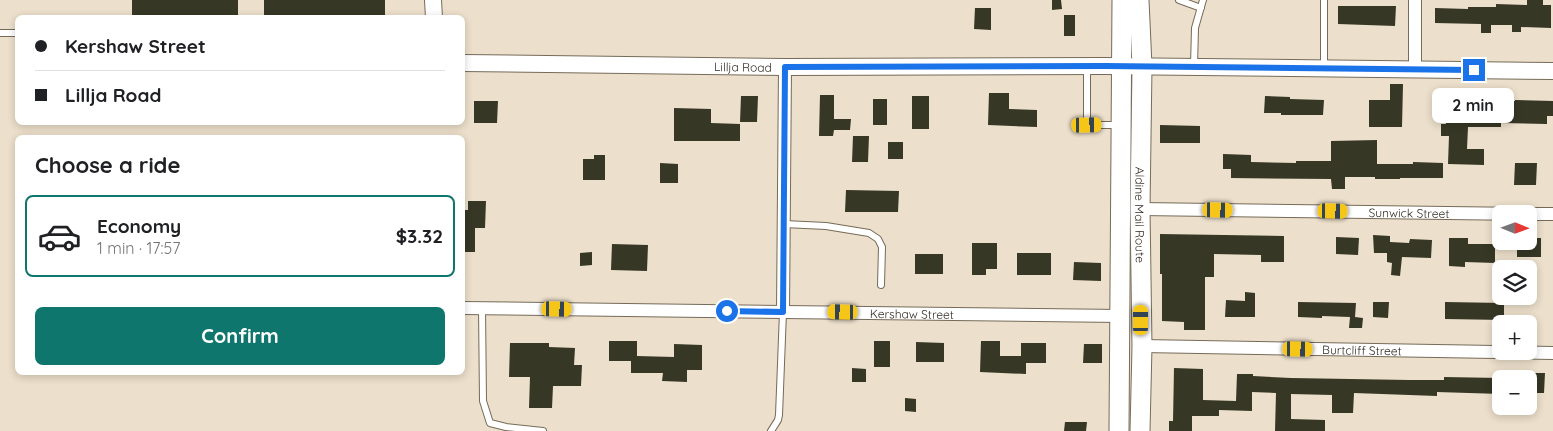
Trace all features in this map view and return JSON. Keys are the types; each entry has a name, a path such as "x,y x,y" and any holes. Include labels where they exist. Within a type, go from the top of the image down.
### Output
{"main road":[{"name":"Aldine Mail Route","path":"1119,431 1122,0"},
{"name":"Aldine Mail Route","path":"1139,0 1142,66 1140,209 1142,346 1140,431"}],"street":[{"path":"433,0 434,15"},
{"path":"1415,0 1415,69"},
{"name":"Lillja Road","path":"468,63 785,67 1194,66 1553,71"},
{"path":"783,312 785,67"},
{"name":"Sunwick Street","path":"1140,209 1492,214"},
{"name":"Sunwick Street","path":"1538,214 1553,214"},
{"name":"Kershaw Street","path":"465,308 1121,316"},
{"name":"Burtcliff Street","path":"1142,346 1553,353"}],"lane":[{"path":"1179,0 1201,8"},
{"path":"1194,66 1195,28 1203,0"},
{"path":"1324,0 1324,68"},
{"path":"0,33 15,33"},
{"path":"1087,66 1087,125 1121,124"},
{"path":"784,224 826,226 869,233 878,239 882,247 881,285"},
{"path":"482,308 483,401 490,423 506,427 543,431"},
{"path":"771,431 779,415 783,312"}],"building":[{"path":"132,0 238,0 238,15 132,15"},
{"path":"264,0 385,0 385,15 264,15"},
{"path":"1052,0 1061,0 1062,9 1052,10"},
{"path":"1527,0 1543,0 1543,5 1551,5 1551,28 1521,27 1521,32 1512,32 1512,25 1491,25 1491,33 1481,33 1481,24 1435,23 1435,8 1468,9 1468,7 1496,7 1496,4 1527,5"},
{"path":"1338,6 1396,6 1395,26 1338,24"},
{"path":"975,8 991,8 991,30 974,29"},
{"path":"1064,15 1075,15 1075,36 1064,36"},
{"path":"1390,84 1403,84 1402,127 1369,127 1369,100 1390,100"},
{"path":"989,93 1009,93 1009,109 1037,110 1037,127 988,125"},
{"path":"820,95 834,95 834,119 851,119 850,130 834,130 833,136 819,136"},
{"path":"741,96 758,96 757,122 740,122"},
{"path":"912,96 929,96 929,129 912,129"},
{"path":"1265,96 1324,100 1323,115 1264,113"},
{"path":"873,99 887,99 887,125 873,125"},
{"path":"1447,100 1553,101 1553,116 1547,116 1547,124 1501,123 1501,127 1468,127 1467,149 1484,149 1484,165 1448,164 1449,136 1441,136 1441,124 1446,124"},
{"path":"474,101 498,101 497,123 474,123"},
{"path":"674,108 711,109 711,123 740,124 740,141 674,141"},
{"path":"1160,125 1200,126 1200,143 1160,143"},
{"path":"853,136 869,136 868,162 852,162"},
{"path":"1377,140 1377,164 1443,163 1443,178 1375,179 1375,177 1345,177 1345,189 1332,189 1331,179 1231,178 1231,169 1223,169 1223,154 1251,155 1251,162 1296,163 1296,161 1331,161 1331,141"},
{"path":"888,142 903,142 903,159 888,159"},
{"path":"594,155 605,155 605,180 583,180 583,159 594,159"},
{"path":"660,163 678,164 678,183 660,183"},
{"path":"1515,163 1537,163 1536,185 1514,185"},
{"path":"846,190 899,191 898,212 845,212"},
{"path":"468,201 486,201 485,228 475,228 475,252 465,252 465,210 468,210"},
{"path":"1160,234 1284,236 1284,262 1261,262 1261,255 1214,254 1214,277 1205,277 1205,330 1184,330 1184,322 1162,321"},
{"path":"1373,235 1390,236 1390,242 1409,243 1410,239 1432,240 1431,258 1402,257 1400,276 1391,275 1392,263 1387,262 1387,253 1374,253"},
{"path":"1336,237 1359,238 1358,255 1336,254"},
{"path":"1449,238 1468,238 1468,244 1492,244 1492,250 1495,250 1495,260 1492,260 1492,263 1465,262 1465,267 1449,266"},
{"path":"1538,238 1541,238 1541,257 1517,257 1517,250 1538,250"},
{"path":"972,243 997,243 997,269 986,269 986,275 972,275"},
{"path":"612,244 648,245 647,271 611,270"},
{"path":"592,252 592,265 580,266 580,253"},
{"path":"1017,253 1051,253 1051,275 1017,275"},
{"path":"915,254 943,254 943,274 915,274"},
{"path":"1074,262 1101,263 1101,281 1073,280"},
{"path":"1245,292 1255,293 1255,317 1225,317 1226,300 1245,301"},
{"path":"1298,302 1356,303 1355,317 1363,318 1362,328 1349,328 1350,317 1298,317"},
{"path":"1373,302 1389,302 1388,318 1373,317"},
{"path":"1445,302 1492,303 1492,305 1504,305 1504,315 1492,315 1492,320 1445,319"},
{"path":"609,341 637,341 637,356 674,357 674,344 702,345 702,370 687,370 687,382 662,381 663,373 631,373 631,361 609,361"},
{"path":"874,341 890,341 890,367 874,367"},
{"path":"981,341 1000,341 1000,356 1021,356 1021,343 1046,343 1046,363 1026,363 1026,374 980,372"},
{"path":"916,342 944,343 944,362 916,362"},
{"path":"510,343 549,343 549,347 575,348 574,365 582,365 581,386 553,386 552,408 529,408 530,377 509,377"},
{"path":"1084,344 1102,344 1102,363 1083,363"},
{"path":"852,368 866,369 866,382 852,382"},
{"path":"1174,368 1203,369 1203,400 1236,401 1237,374 1291,378 1409,380 1444,380 1444,377 1492,378 1492,394 1437,392 1437,396 1354,393 1353,413 1332,413 1332,395 1291,394 1291,419 1325,420 1325,431 1275,431 1276,393 1252,392 1252,411 1219,410 1219,416 1192,416 1192,431 1169,431 1169,421 1173,421"},
{"path":"1537,373 1545,373 1544,393 1537,393"},
{"path":"905,398 916,399 916,412 905,411"},
{"path":"1065,422 1087,422 1086,431 1064,431"}],"route":[{"path":"727,311 783,312 785,67 1232,66 1474,70"}]}
